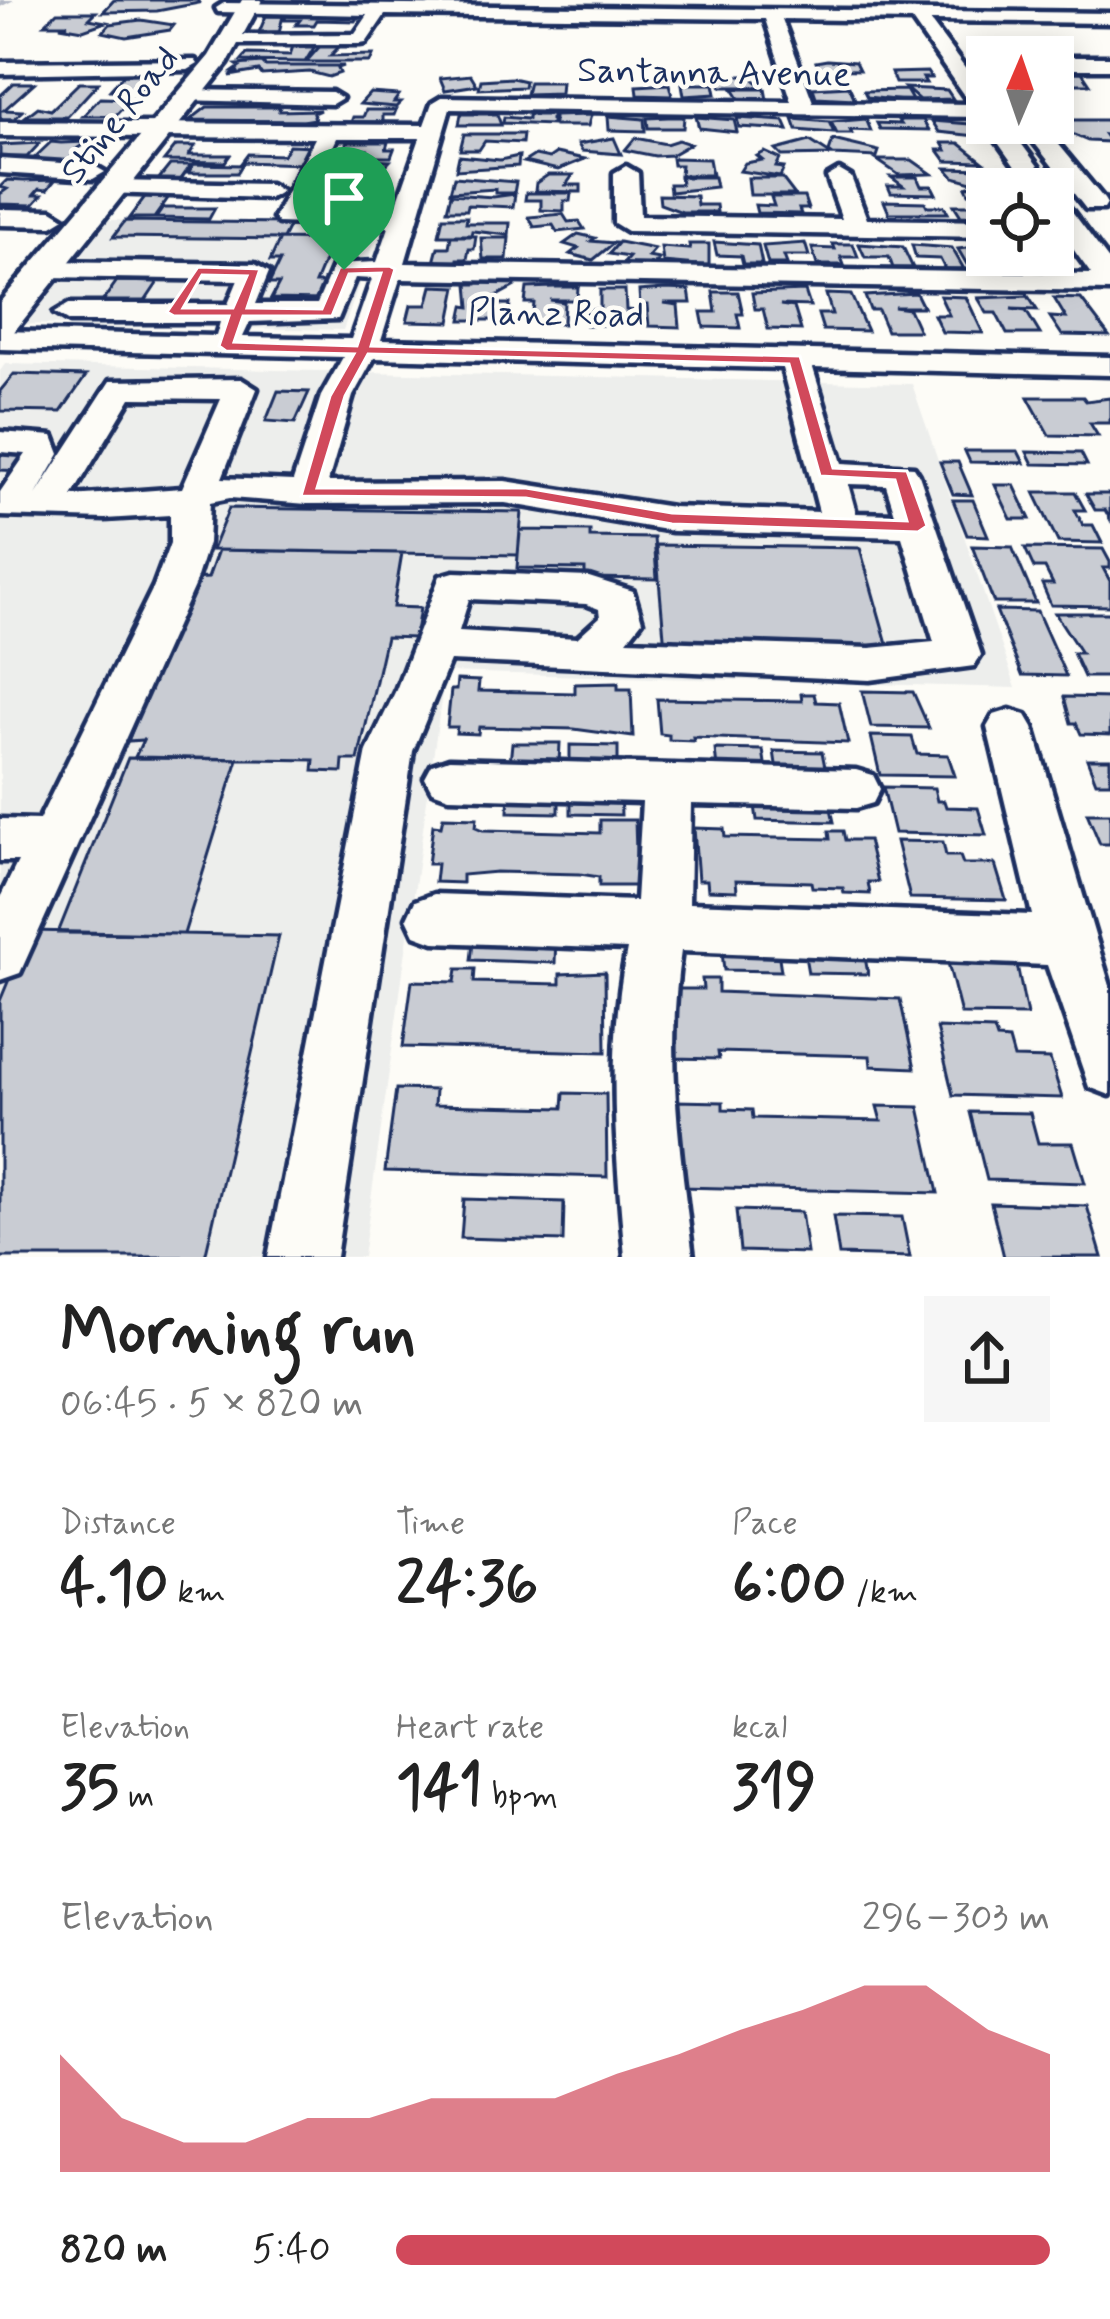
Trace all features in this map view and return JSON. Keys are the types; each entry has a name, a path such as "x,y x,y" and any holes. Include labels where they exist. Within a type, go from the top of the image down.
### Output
{"main road":[{"name":"Stine Road","path":"189,68 232,40 239,4"},
{"name":"Stine Road","path":"0,325 34,268 239,4"},
{"name":"Stine Road","path":"34,268 52,218 103,180"}],"street":[{"path":"239,4 474,13 618,6 772,14 1110,18"},
{"path":"232,40 360,39 370,6"},
{"path":"618,6 621,38"},
{"path":"772,14 805,108"},
{"path":"917,16 966,74"},
{"path":"1074,63 1110,63"},
{"path":"80,111 127,65"},
{"path":"0,68 189,68 335,91"},
{"name":"Santanna Avenue","path":"433,132 442,103 805,108 966,104"},
{"path":"0,129 80,111 148,126 433,132 363,350 337,396 307,493"},
{"path":"330,130 287,218 404,220"},
{"path":"1011,146 1049,146 1103,204"},
{"path":"1011,146 1027,168"},
{"path":"0,166 103,180 269,190"},
{"path":"626,173 627,223 966,229"},
{"path":"839,177 857,226"},
{"path":"0,217 52,218"},
{"path":"34,268 78,290 174,312 328,313 358,228 302,228"},
{"path":"1074,242 1109,279"},
{"path":"49,341 107,244 262,247 226,346"},
{"path":"344,270 1109,279"},
{"path":"78,290 198,271 255,272"},
{"path":"174,312 198,271"},
{"name":"Planz Road","path":"0,340 1110,366"},
{"path":"795,359 841,524"},
{"path":"0,955 174,586 189,543 193,497 242,388 121,388 19,506"},
{"path":"0,442 41,443 44,454 19,506"},
{"path":"434,645 870,664 959,655 902,475 826,472"},
{"path":"19,506 193,497 230,487 307,493 526,493 672,519 918,526"},
{"path":"302,1257 390,751 417,705 454,585 589,591 619,601 621,621 587,654"},
{"path":"1010,728 1066,941 1110,1066"},
{"path":"449,778 856,789"},
{"path":"658,1257 642,1096 644,1007 654,927 667,880 667,785"},
{"path":"0,840 55,841"},
{"path":"434,919 1066,941"}],"shaded area":[{"path":"104,220 381,223 343,330 20,324"},
{"path":"5,364 912,384 1016,688 445,672 363,1257 0,1257 0,371"}],"building":[{"path":"114,0 199,3 157,11 103,12"},
{"path":"57,12 96,12 89,19 106,22 83,30 45,24"},
{"path":"287,15 358,16 355,21 296,25 300,20 284,20"},
{"path":"266,16 283,16 278,36 257,37"},
{"path":"141,20 174,25 170,30 126,37 103,32 110,24"},
{"path":"321,45 340,46 330,56 373,55 370,62 306,62"},
{"path":"293,46 315,46 305,62 241,61 247,54 290,55"},
{"path":"816,62 855,62 859,70 819,69"},
{"path":"237,65 344,66 329,77 310,72 262,75 259,71 230,76 239,72 233,72"},
{"path":"128,70 157,70 141,90 110,90"},
{"path":"927,72 931,78 923,78 926,83 895,83 891,73"},
{"path":"1074,72 1082,72 1090,84 1074,84"},
{"path":"471,75 477,85 445,90 440,78"},
{"path":"763,76 765,81 756,81 763,87 721,87 719,79"},
{"path":"481,80 525,81 524,87 479,89"},
{"path":"529,82 561,82 560,93 526,94"},
{"path":"14,83 34,83 4,110 23,111 14,119 0,119 0,96"},
{"path":"79,83 98,83 67,117 25,117 38,107 51,110"},
{"path":"669,84 672,96 638,95 637,86"},
{"path":"682,84 714,84 716,94 684,96"},
{"path":"849,86 855,99 816,97 813,88"},
{"path":"905,88 947,90 953,99 919,100"},
{"path":"733,89 765,89 767,100 740,100"},
{"path":"906,90 913,102 867,97 864,91"},
{"path":"370,93 399,95 394,102 401,102 396,107 360,104"},
{"path":"100,98 131,99 115,116 83,116"},
{"path":"207,107 320,110 313,113 315,119 303,121 190,120"},
{"path":"366,110 396,110 394,115 383,115 383,122 351,122"},
{"path":"461,114 497,114 501,125 459,125"},
{"path":"528,115 551,115 551,125 503,123 504,117 528,119"},
{"path":"591,115 588,126 554,126 554,116"},
{"path":"608,116 644,119 645,131 609,130"},
{"path":"684,117 683,128 648,128 647,118"},
{"path":"696,117 734,120 737,132 699,128"},
{"path":"737,118 784,121 788,130 739,127"},
{"path":"793,119 829,122 834,133 797,130"},
{"path":"866,119 871,131 850,130 852,134 837,134 831,122"},
{"path":"898,120 923,120 929,130 880,129 877,123 901,124"},
{"path":"1074,120 1107,120 1110,136 1105,135 1110,142 1074,135"},
{"path":"932,121 966,124 966,135 939,132"},
{"path":"464,134 523,134 522,143 485,141 479,150 460,150"},
{"path":"614,138 621,154 582,151 578,144"},
{"path":"635,138 690,144 671,155 655,156 625,150"},
{"path":"833,140 879,151 877,157 833,155 829,152"},
{"path":"810,141 832,155 782,156 776,150"},
{"path":"51,142 87,142 75,150 68,164 29,163"},
{"path":"347,142 388,142 386,149 394,149 391,157 364,157 367,150 344,149"},
{"path":"40,143 27,157 0,157 0,145"},
{"path":"942,143 959,143 983,162 946,161 938,150 946,150"},
{"path":"289,145 314,146 304,164 242,162 248,154 283,155"},
{"path":"176,146 195,146 189,155 230,155 225,162 164,161"},
{"path":"765,152 780,159 776,167 784,168 780,177 740,171 745,163 762,160 757,156"},
{"path":"556,153 585,159 558,170 524,162 535,155 549,158"},
{"path":"459,156 500,160 519,156 518,166 456,170"},
{"path":"672,158 709,159 712,175 680,175 681,165 673,165"},
{"path":"363,160 390,161 376,176 332,175 336,166 360,166"},
{"path":"877,160 912,160 932,174 899,175"},
{"path":"194,164 242,165 237,173 188,173"},
{"path":"170,165 191,165 176,186 154,185"},
{"path":"946,168 966,169 966,180"},
{"path":"548,175 573,175 566,185 581,185 581,192 535,191 536,183"},
{"path":"331,177 375,177 372,185 380,185 377,194 349,194 352,186 327,185"},
{"path":"454,177 516,182 514,193 495,193 495,189 450,192"},
{"path":"680,177 714,177 716,187 670,192 669,184 681,184"},
{"path":"891,177 917,177 921,186 932,186 936,194 891,193 888,186 903,186"},
{"path":"748,178 782,178 795,195 750,195"},
{"path":"7,180 55,180 47,190 39,189 34,195 42,195 33,205 0,204 0,194 7,189 0,187"},
{"path":"526,193 571,193 570,201 564,201 564,211 541,210 541,200 525,200"},
{"path":"147,194 171,194 154,218 129,218"},
{"path":"451,194 515,194 513,207 468,205 467,210 447,210"},
{"path":"659,195 696,196 697,205 716,205 717,212 682,212 660,204"},
{"path":"771,197 804,197 808,209 799,209 801,214 757,213 755,205 774,206"},
{"path":"346,198 378,199 375,208 360,208 357,216 311,215 316,205 343,205"},
{"path":"884,201 925,202 944,206 948,213 889,213"},
{"path":"954,205 966,205 966,216"},
{"path":"163,208 215,208 209,219 156,218"},
{"path":"563,214 568,222 579,221 584,229 557,232 553,225 534,227 529,217"},
{"path":"443,217 467,217 466,223 510,223 509,235 472,231 471,235 439,235"},
{"path":"125,221 291,223 283,239 113,237"},
{"path":"578,234 595,238 591,241 614,243 593,260 570,254 578,248 564,244"},
{"path":"451,236 476,236 474,249 469,249 467,259 458,259 457,266 433,266 438,247 449,247"},
{"path":"481,238 509,238 507,259 483,259"},
{"path":"280,239 333,240 315,283 332,283 325,300 271,299 279,284 269,284 280,261 270,261"},
{"path":"619,242 655,249 648,257 659,259 652,268 624,263 629,257 609,254"},
{"path":"714,242 758,245 762,264 743,264 741,256 717,255"},
{"path":"805,243 809,256 784,256 787,264 768,264 763,246"},
{"path":"689,244 709,244 709,266 663,262 661,247 690,249"},
{"path":"833,244 853,244 858,257 841,257 844,265 817,265 812,248 835,249"},
{"path":"859,244 903,247 913,268 893,268 889,257 865,257"},
{"path":"912,245 952,248 964,269 945,269 940,259 916,258"},
{"path":"478,277 516,278 515,286 497,296 496,304 510,304 508,320 461,320 464,306 470,307 468,284 477,284"},
{"path":"117,281 158,282 140,309 97,309"},
{"path":"432,286 457,287 450,322 407,321 411,305 427,305"},
{"path":"578,287 577,300 550,300 564,302 563,324 532,323 534,303 525,303 527,288"},
{"path":"600,290 625,290 626,310 637,311 638,325 586,325 586,309 600,309"},
{"path":"689,290 691,303 664,303 678,305 680,327 649,326 647,305 640,305 639,291"},
{"path":"805,291 810,306 780,305 794,307 801,330 768,329 763,309 755,309 752,293"},
{"path":"713,292 738,292 743,314 737,314 740,328 704,327 701,312 716,312"},
{"path":"916,293 923,307 894,307 909,309 919,331 887,331 865,296"},
{"path":"826,294 851,295 867,331 823,330 818,314 832,314"},
{"path":"940,296 966,297 983,333 942,332 934,315 949,315"},
{"path":"1028,296 1037,310 1011,309 1026,311 1040,334 1007,334 996,313 987,313 978,298"},
{"path":"1054,298 1081,299 1109,336 1062,335 1050,317 1066,318"},
{"path":"14,374 86,376 61,412 0,411 0,391"},
{"path":"278,391 309,392 295,423 266,421"},
{"path":"1028,397 1110,398 1110,423 1090,423 1098,436 1049,435"},
{"path":"0,446 38,447 24,471 0,470"},
{"path":"965,451 1018,451 1024,463 970,462"},
{"path":"1027,452 1081,453 1087,465 1033,464"},
{"path":"940,462 958,462 972,495 953,494"},
{"path":"995,485 1014,485 1030,519 1011,519"},
{"path":"1034,492 1075,492 1085,510 1075,510 1083,525 1093,525 1102,543 1058,542"},
{"path":"1086,494 1110,494 1110,519 1105,510 1095,510"},
{"path":"953,500 973,500 988,536 967,535"},
{"path":"229,508 522,512 518,555 212,550"},
{"path":"520,530 654,538 657,579 585,578 585,569 517,568"},
{"path":"656,545 860,548 890,654 665,648"},
{"path":"972,546 1012,547 1036,603 994,603"},
{"path":"1025,548 1103,549 1110,562 1110,568 1103,568 1110,581 1110,606 1051,605 1042,584 1053,584 1045,568 1034,568"},
{"path":"218,550 402,553 393,607 420,608 415,638 386,637 358,760 343,760 342,772 313,771 314,760 135,757 143,740 128,741 192,579 208,578"},
{"path":"996,610 1037,611 1066,676 1022,675"},
{"path":"1055,613 1110,613 1110,677 1084,677 1073,653 1081,653"},
{"path":"457,680 479,681 478,691 575,693 575,684 618,683 618,689 631,689 633,737 574,729 479,727 478,734 456,733 457,727 447,727 451,690 456,690"},
{"path":"862,691 913,692 929,728 871,727"},
{"path":"801,694 814,694 816,702 839,703 848,743 669,740 669,735 660,734 657,699 802,701"},
{"path":"1064,697 1110,698 1110,735 1081,734 1076,723 1071,723"},
{"path":"871,736 912,737 917,754 948,755 955,776 880,775"},
{"path":"512,743 560,743 559,763 510,763"},
{"path":"570,745 618,746 618,766 570,765"},
{"path":"715,749 763,750 766,770 717,769"},
{"path":"774,751 822,752 826,772 777,771"},
{"path":"128,758 238,759 184,934 58,933"},
{"path":"1087,759 1110,759 1110,782 1096,782"},
{"path":"883,787 934,788 937,801 944,801 946,807 978,808 986,835 894,833"},
{"path":"509,790 559,791 559,813 508,812"},
{"path":"571,792 620,793 621,815 571,814"},
{"path":"754,798 829,800 834,822 757,820"},
{"path":"1087,813 1110,813 1110,844 1100,844"},
{"path":"443,817 477,818 476,827 483,830 600,833 600,820 635,820 637,886 599,886 599,877 580,874 496,872 462,875 462,883 435,882 437,864 428,864 433,825 441,826"},
{"path":"694,828 724,829 725,837 830,839 829,831 843,831 845,840 868,840 878,882 868,882 870,894 812,887 811,882 736,880 737,891 708,890 707,880 698,880"},
{"path":"896,841 943,842 946,856 960,856 963,864 995,864 1006,900 910,898"},
{"path":"29,931 279,936 205,1257 0,1257 0,1001"},
{"path":"474,934 556,936 555,963 471,960"},
{"path":"721,943 777,944 781,971 724,970"},
{"path":"803,945 863,946 868,974 808,973"},
{"path":"947,959 1016,960 1027,1015 961,1014"},
{"path":"457,969 475,969 474,982 560,984 560,974 605,972 606,1052 403,1047 412,981 455,982"},
{"path":"702,979 718,979 718,992 900,999 915,1068 871,1066 870,1056 718,1052 719,1059 673,1058 669,989 703,989"},
{"path":"937,1028 994,1030 997,1039 1009,1040 1014,1058 1050,1059 1062,1098 953,1095"},
{"path":"396,1089 435,1090 434,1105 563,1108 564,1093 606,1094 607,1177 385,1171"},
{"path":"675,1101 723,1102 723,1109 752,1110 753,1118 881,1121 877,1106 919,1107 938,1193 680,1187"},
{"path":"970,1112 1030,1113 1038,1143 1073,1143 1085,1183 987,1180"},
{"path":"464,1199 564,1202 563,1241 461,1238"},
{"path":"991,1203 1087,1206 1102,1257 1004,1257"},
{"path":"736,1210 801,1212 807,1253 740,1251"},
{"path":"833,1216 902,1217 910,1257 839,1255"}],"waterway":[{"path":"0,4 9,0"}],"route":[{"path":"344,270 328,313 238,312 174,312 198,271 255,272 238,312 233,322 226,346 363,350 795,359 826,472 902,475 918,526 672,519 526,493 307,493 337,396 363,350 389,269 344,270"}]}
